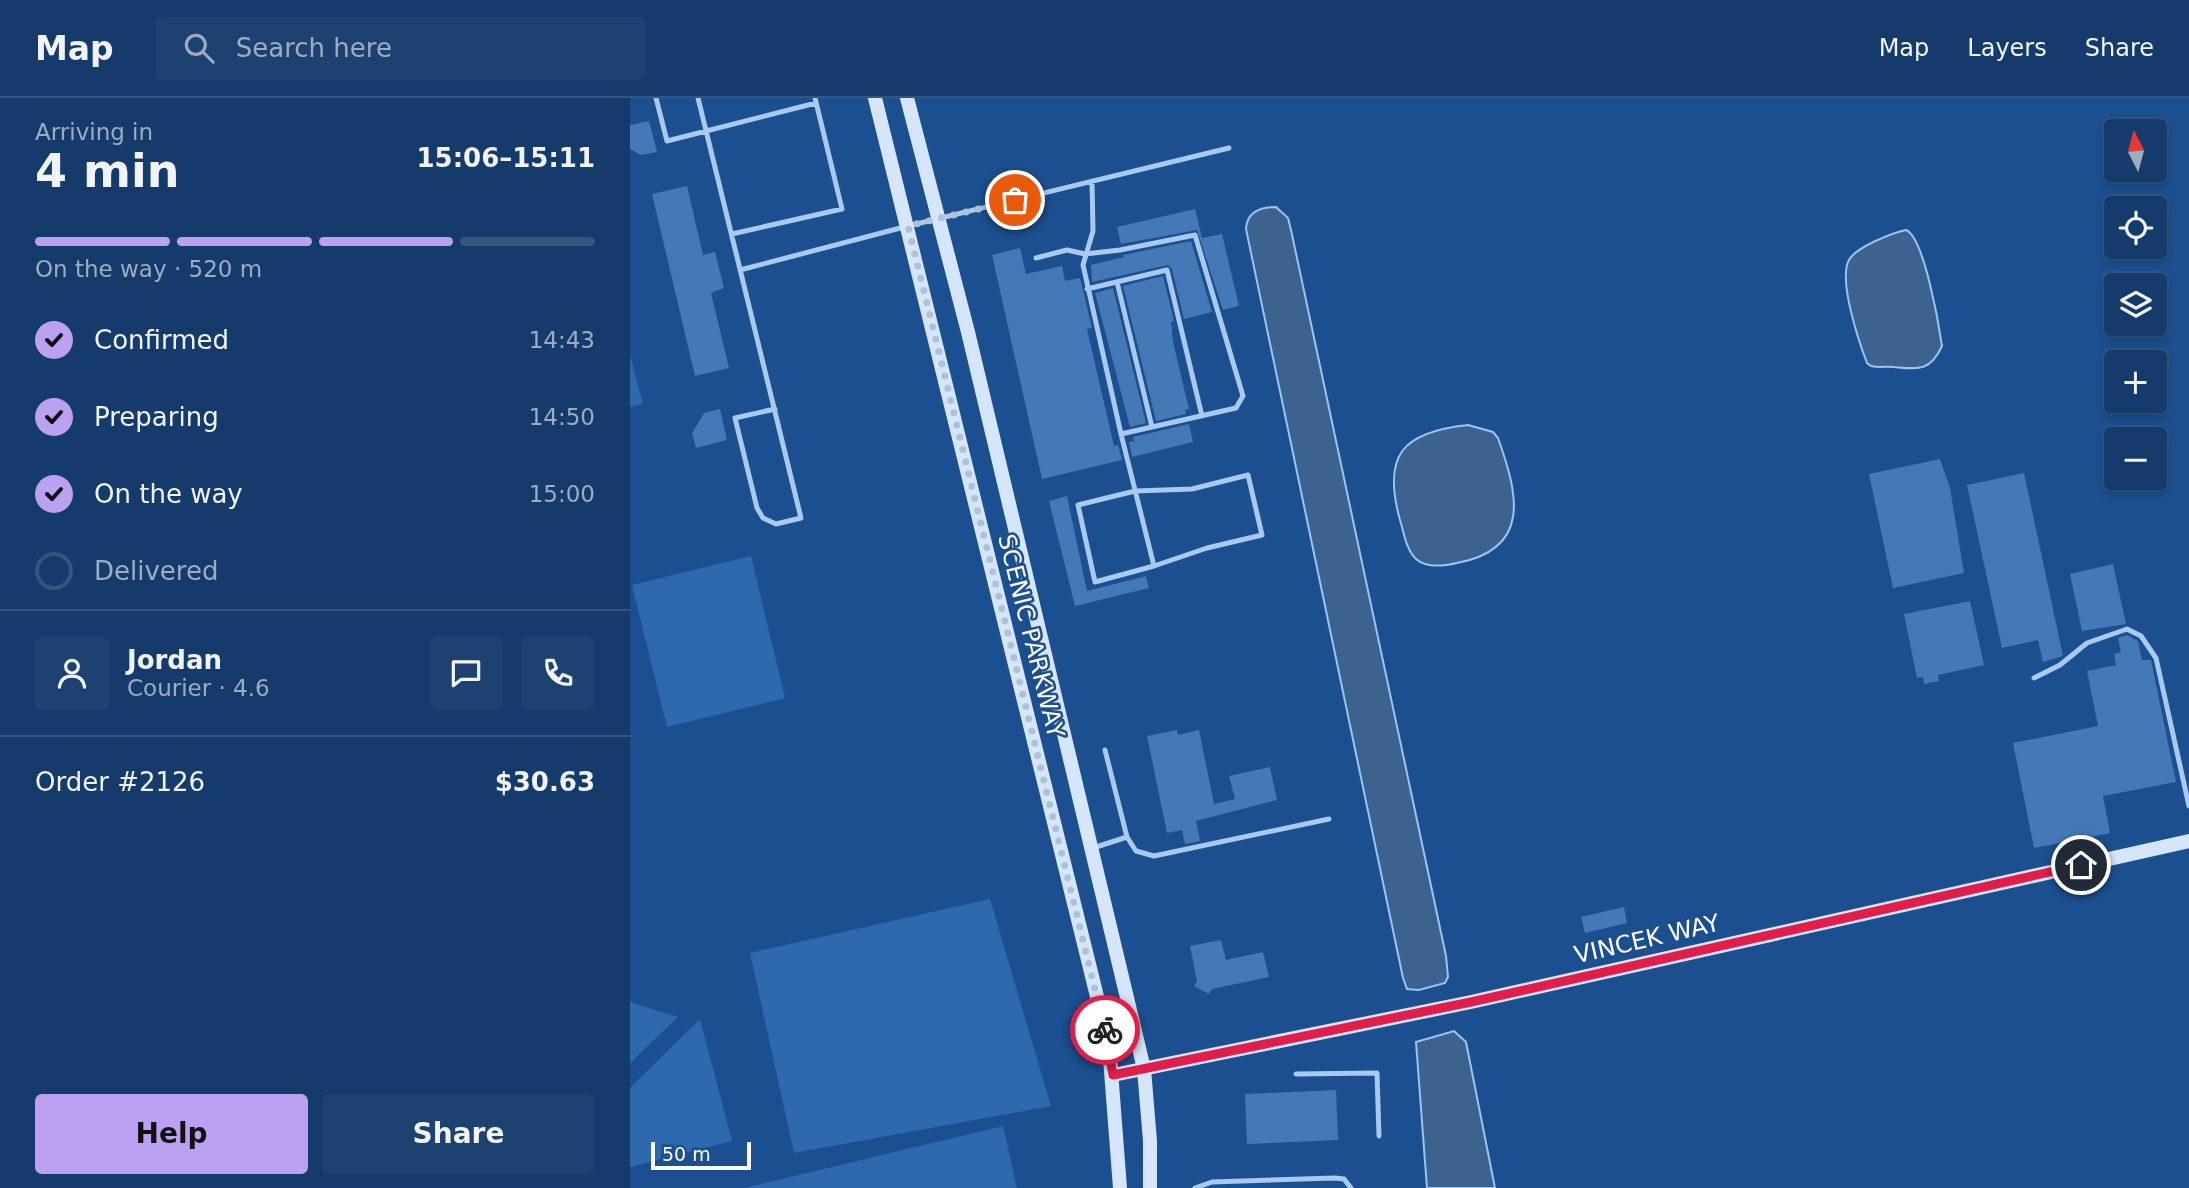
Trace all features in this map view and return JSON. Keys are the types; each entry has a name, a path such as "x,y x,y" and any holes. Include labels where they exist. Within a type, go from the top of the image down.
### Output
{"street":[{"name":"SCENIC PARKWAY","path":"875,98 1109,1045 1121,1188"},
{"name":"SCENIC PARKWAY","path":"907,98 968,332 1143,1069 1150,1141 1150,1188"},
{"name":"VINCEK WAY","path":"1113,1075 1471,1002 2189,841"}],"lane":[{"path":"656,98 667,141 816,100 842,209 732,234"},
{"path":"698,98 732,234 740,270 775,409 801,517 776,524 763,518 757,508 735,418 775,409"},
{"path":"740,270 1228,148"},
{"path":"1092,181 1093,231 1083,265 1154,566"},
{"path":"1036,258 1067,250 1085,254 1120,250 1192,234 1199,239 1243,396 1236,408 1121,434"},
{"path":"1087,289 1167,270 1202,416"},
{"path":"1117,282 1152,427"},
{"path":"1248,475 1262,535 1207,548 1154,566 1095,582 1078,505 1135,491 1192,489 1248,475"},
{"path":"2034,678 2060,665 2087,643 2127,629 2141,636 2155,658 2189,806"},
{"path":"1105,750 1127,837 1136,851 1154,856 1329,819"},
{"path":"1090,849 1127,837"},
{"path":"1296,1074 1377,1073 1378,1136"},
{"path":"1195,1188 1212,1182 1335,1178 1344,1179 1351,1188"}],"shaded area":[{"path":"1276,207 1288,218 1291,230 1446,956 1448,977 1445,983 1419,990 1407,989 1403,978 1246,229 1249,218 1256,212"},
{"path":"1906,230 1913,236 1925,264 1942,346 1933,361 1922,367 1871,366 1867,363 1859,341 1851,311 1846,269 1849,260 1859,250 1884,237"},
{"path":"630,355 643,404 630,407"},
{"path":"1468,425 1493,432 1498,438 1511,479 1513,516 1508,532 1498,545 1481,556 1447,565 1425,564 1413,555 1404,535 1395,498 1396,463 1402,451 1413,441 1445,428"},
{"path":"751,556 785,698 667,727 632,585"},
{"path":"990,899 1051,1106 794,1153 750,953"},
{"path":"630,1002 678,1017 630,1063"},
{"path":"700,1019 732,1141 630,1167 630,1088"},
{"path":"1454,1031 1466,1042 1495,1188 1427,1188 1416,1042"},
{"path":"1003,1126 1017,1188 744,1188"}],"building":[{"path":"649,121 657,152 641,155 630,149 630,125"},
{"path":"687,186 703,255 715,252 724,288 711,293 729,368 695,376 652,194"},
{"path":"1195,209 1202,238 1222,234 1239,306 1223,310 1197,230 1121,244 1117,227"},
{"path":"1191,241 1212,312 1184,319 1172,269 1168,265 1092,282 1091,265 1124,257 1123,255"},
{"path":"1020,248 1026,274 1062,266 1065,281 1080,278 1092,328 1087,329 1114,446 1118,445 1122,460 1042,479 992,255"},
{"path":"1163,276 1174,321 1171,322 1173,342 1189,409 1185,410 1186,414 1156,421 1123,286"},
{"path":"1113,288 1146,423 1130,427 1095,293"},
{"path":"720,409 727,440 696,448 692,433 704,413"},
{"path":"1189,424 1193,442 1132,457 1129,442 1134,441 1133,437"},
{"path":"1940,459 1950,488 1964,573 1893,588 1869,474"},
{"path":"2024,473 2063,656 2043,662 2038,640 2002,648 1967,485"},
{"path":"1067,496 1087,591 1146,576 1149,588 1075,606 1049,501"},
{"path":"2113,564 2126,624 2082,631 2070,574"},
{"path":"1970,601 1984,665 1938,675 1939,681 1924,684 1923,677 1917,678 1904,614"},
{"path":"2127,635 2138,641 2142,660 2151,660 2176,782 2103,796 2110,833 2034,848 2013,743 2098,726 2087,671 2116,665 2114,654 2121,652 2118,638"},
{"path":"1177,730 1178,735 1199,730 1214,804 1235,799 1229,776 1270,767 1277,800 1196,821 1200,841 1185,844 1182,830 1167,833 1147,736"},
{"path":"1624,907 1627,923 1585,933 1581,917"},
{"path":"1221,940 1226,960 1263,952 1269,977 1212,989 1209,994 1194,986 1197,981 1190,946"},
{"path":"1336,1090 1338,1140 1247,1144 1245,1094"}],"way so far":[{"path":"1015,200 908,226 1105,1030"}],"route":[{"path":"1105,1030 1113,1075 1471,1002 2081,865"}]}
